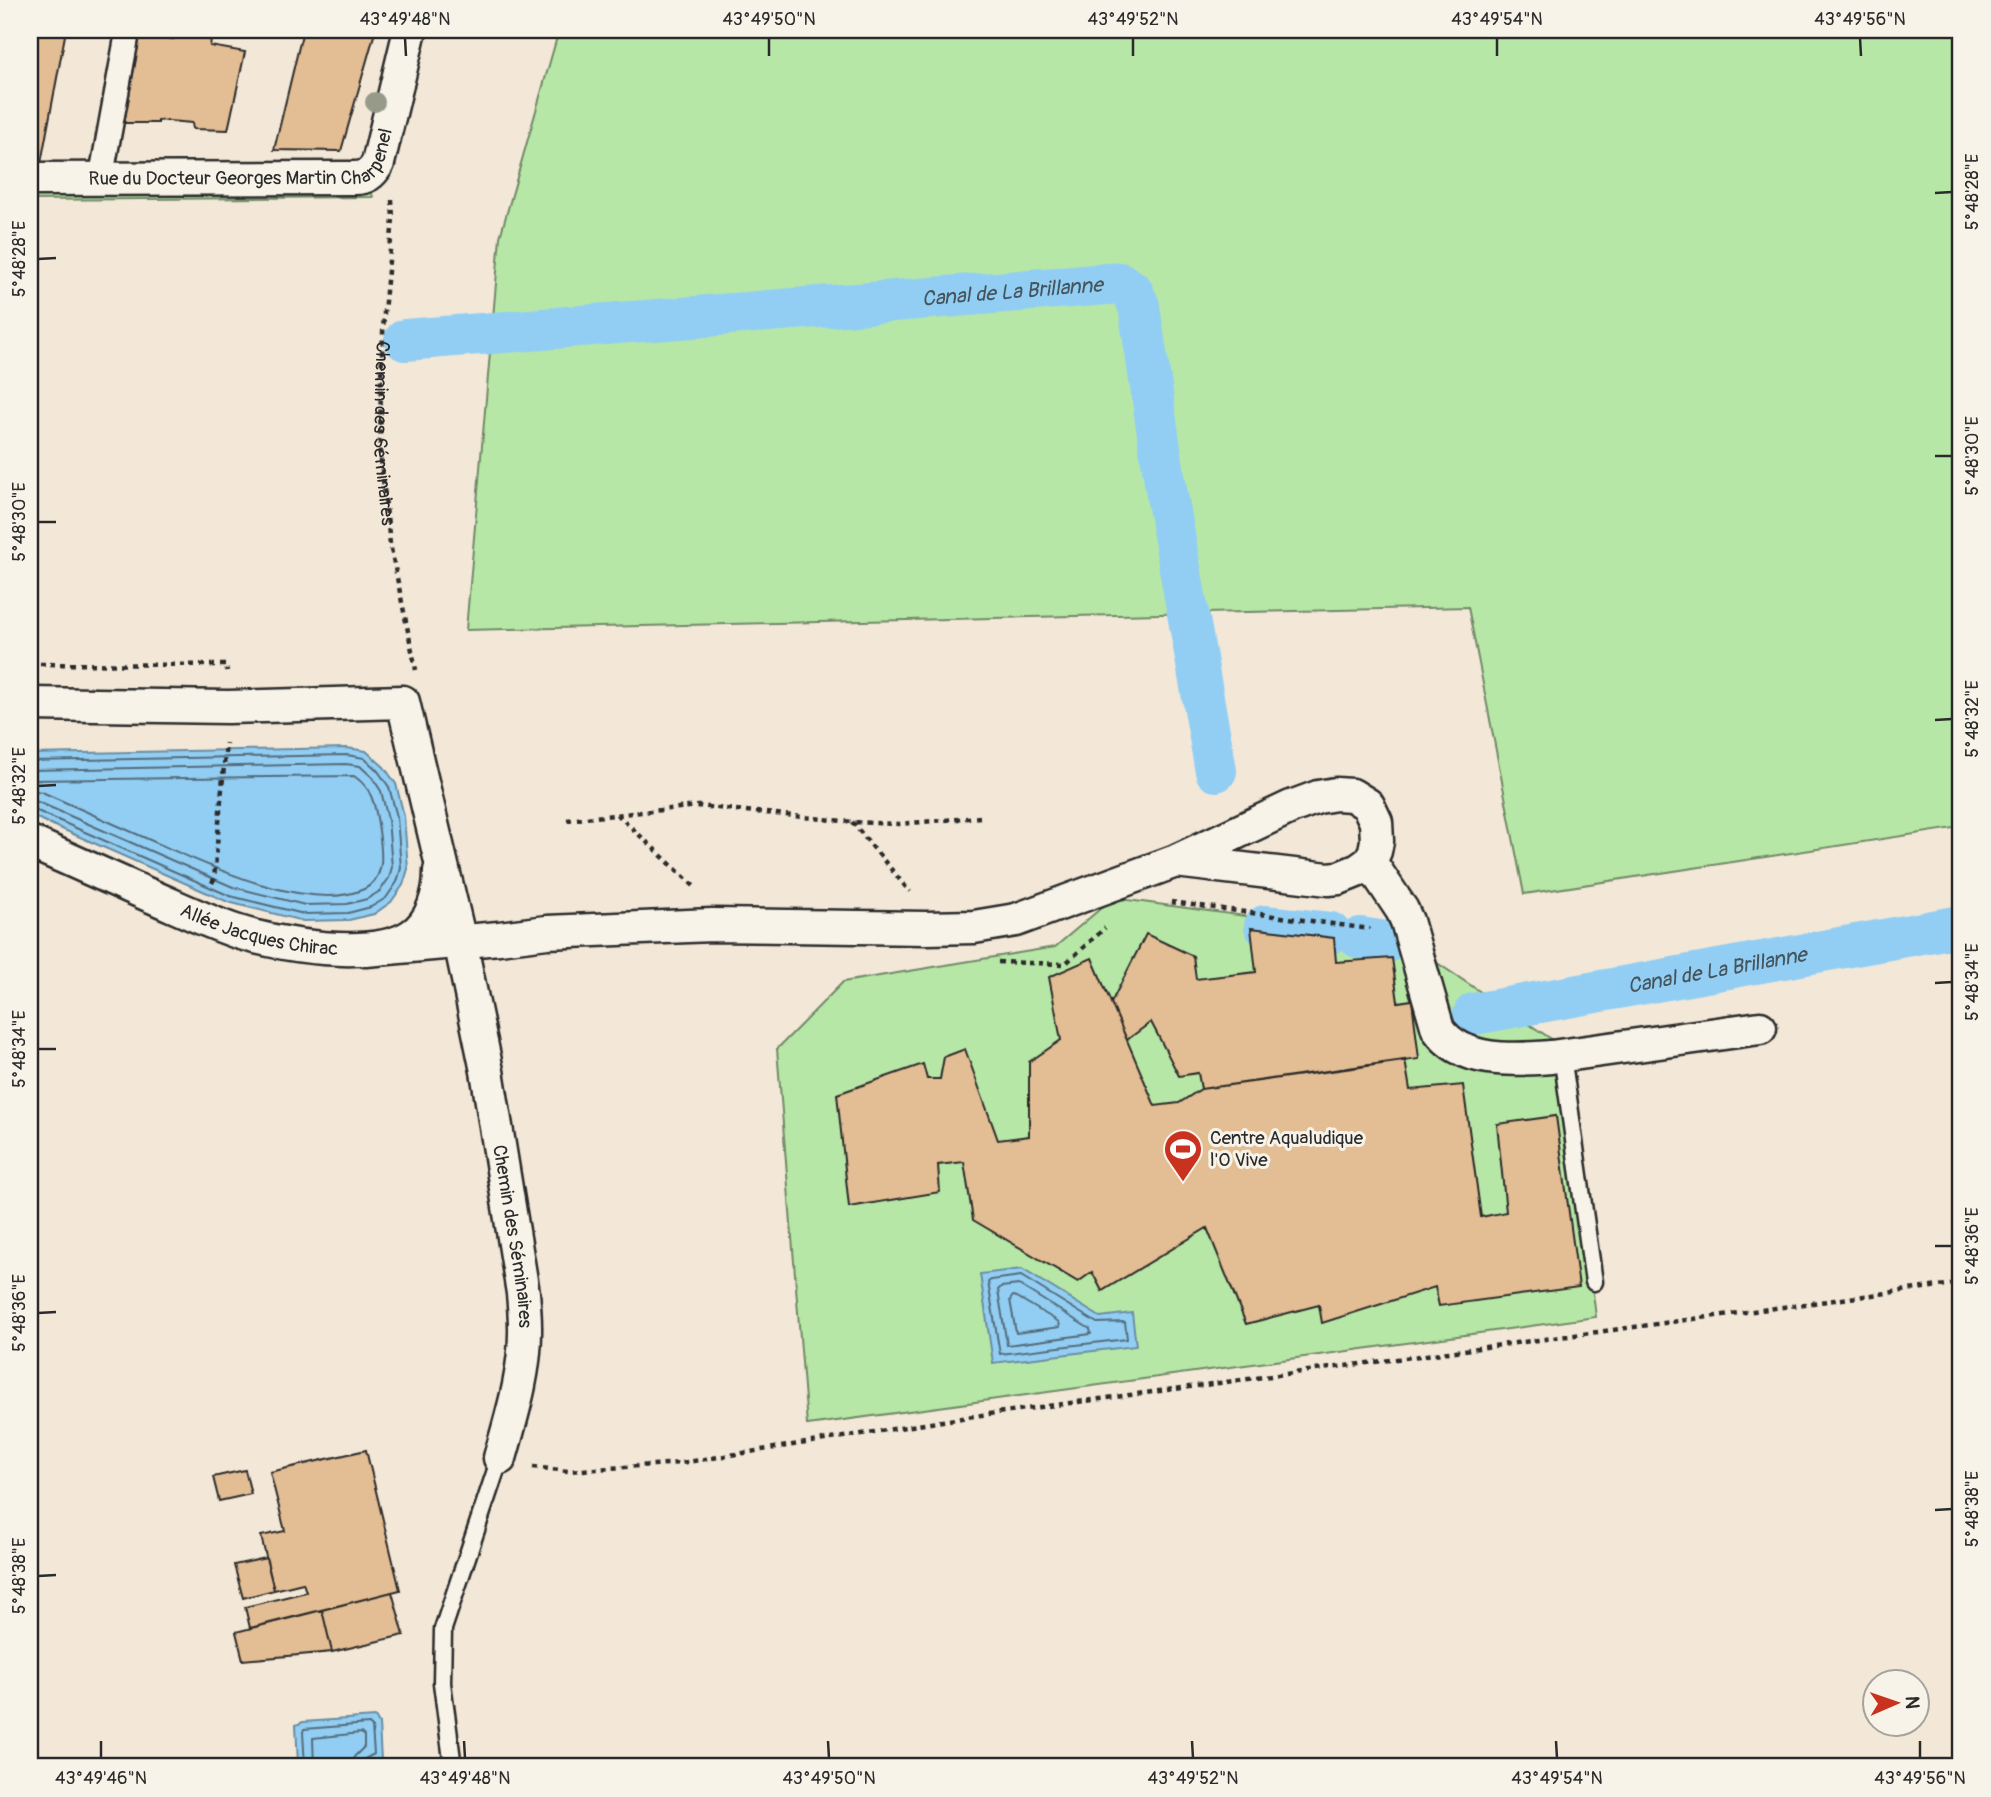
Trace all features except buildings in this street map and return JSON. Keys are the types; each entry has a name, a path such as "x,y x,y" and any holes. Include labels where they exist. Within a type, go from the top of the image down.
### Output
{"street":[{"path":"101,178 128,30"},
{"name":"Rue du Docteur Georges Martin Charpenel","path":"30,179 366,177 378,163 410,30"},
{"path":"30,704 228,707 410,689"},
{"name":"Chemin des Séminaires","path":"410,689 439,855 487,1071 523,1293 525,1328 516,1403 500,1458"},
{"path":"366,950 547,932 712,925 974,927 1016,919 1176,861 1318,797 1336,794 1352,795 1360,799 1372,812 1378,831 1370,862 1349,875 1328,879 1176,861"},
{"name":"Allée Jacques Chirac","path":"30,842 236,931 291,944 366,950 404,940 424,925 436,898 440,875 439,855"},
{"path":"1370,862 1407,921 1433,1013 1443,1036 1463,1050 1491,1057 1526,1059 1760,1028"}],"lane":[{"path":"1562,1055 1594,1282"},
{"name":"Chemin des Séminaires","path":"453,1767 442,1684 443,1629 500,1458"}],"path":[{"name":"Chemin des Séminaires","path":"371,173 386,184 391,194 393,219 384,312 380,451 410,689"},
{"path":"30,664 226,666 228,707 214,879 197,915"},
{"path":"566,820 698,806 852,822 899,824 980,817"},
{"path":"617,814 711,902 712,925"},
{"path":"852,822 925,909 926,928"},
{"path":"1162,901 1374,929"},
{"path":"1065,964 1106,926"},
{"path":"500,1458 532,1467 568,1471 681,1463 974,1416 1961,1283"}],"green space":[{"path":"559,30 1961,30 1961,827 1524,894 1468,607 466,630 500,237"},
{"path":"370,188 373,197 30,200 30,189"},
{"name":"Centre Aqualudique l'O Vive","path":"1113,898 1398,937 1562,1046 1596,1317 807,1425 777,1049 843,982 1055,947"}],"water":[{"path":"347,748 366,751 384,767 396,784 404,816 408,869 403,885 391,902 374,914 349,920 303,921 228,902 30,815 30,754"},
{"path":"1022,1269 1100,1317 1132,1313 1136,1346 993,1363 980,1274"},
{"path":"375,1717 379,1724 381,1760 363,1766 342,1768 300,1767 298,1764 296,1725 303,1722"}],"waterway":[{"name":"Canal de La Brillanne","path":"405,340 1120,283 1132,291 1139,306 1167,495 1216,771"},
{"name":"Canal de La Brillanne","path":"1265,926 1330,933"},
{"name":"Canal de La Brillanne","path":"1474,1014 1961,926"},
{"name":"Canal de La Brillanne","path":"1360,938 1387,942"}],"place":[{"name":"Centre Aqualudique l'O Vive","path":"1183,1183"}]}
